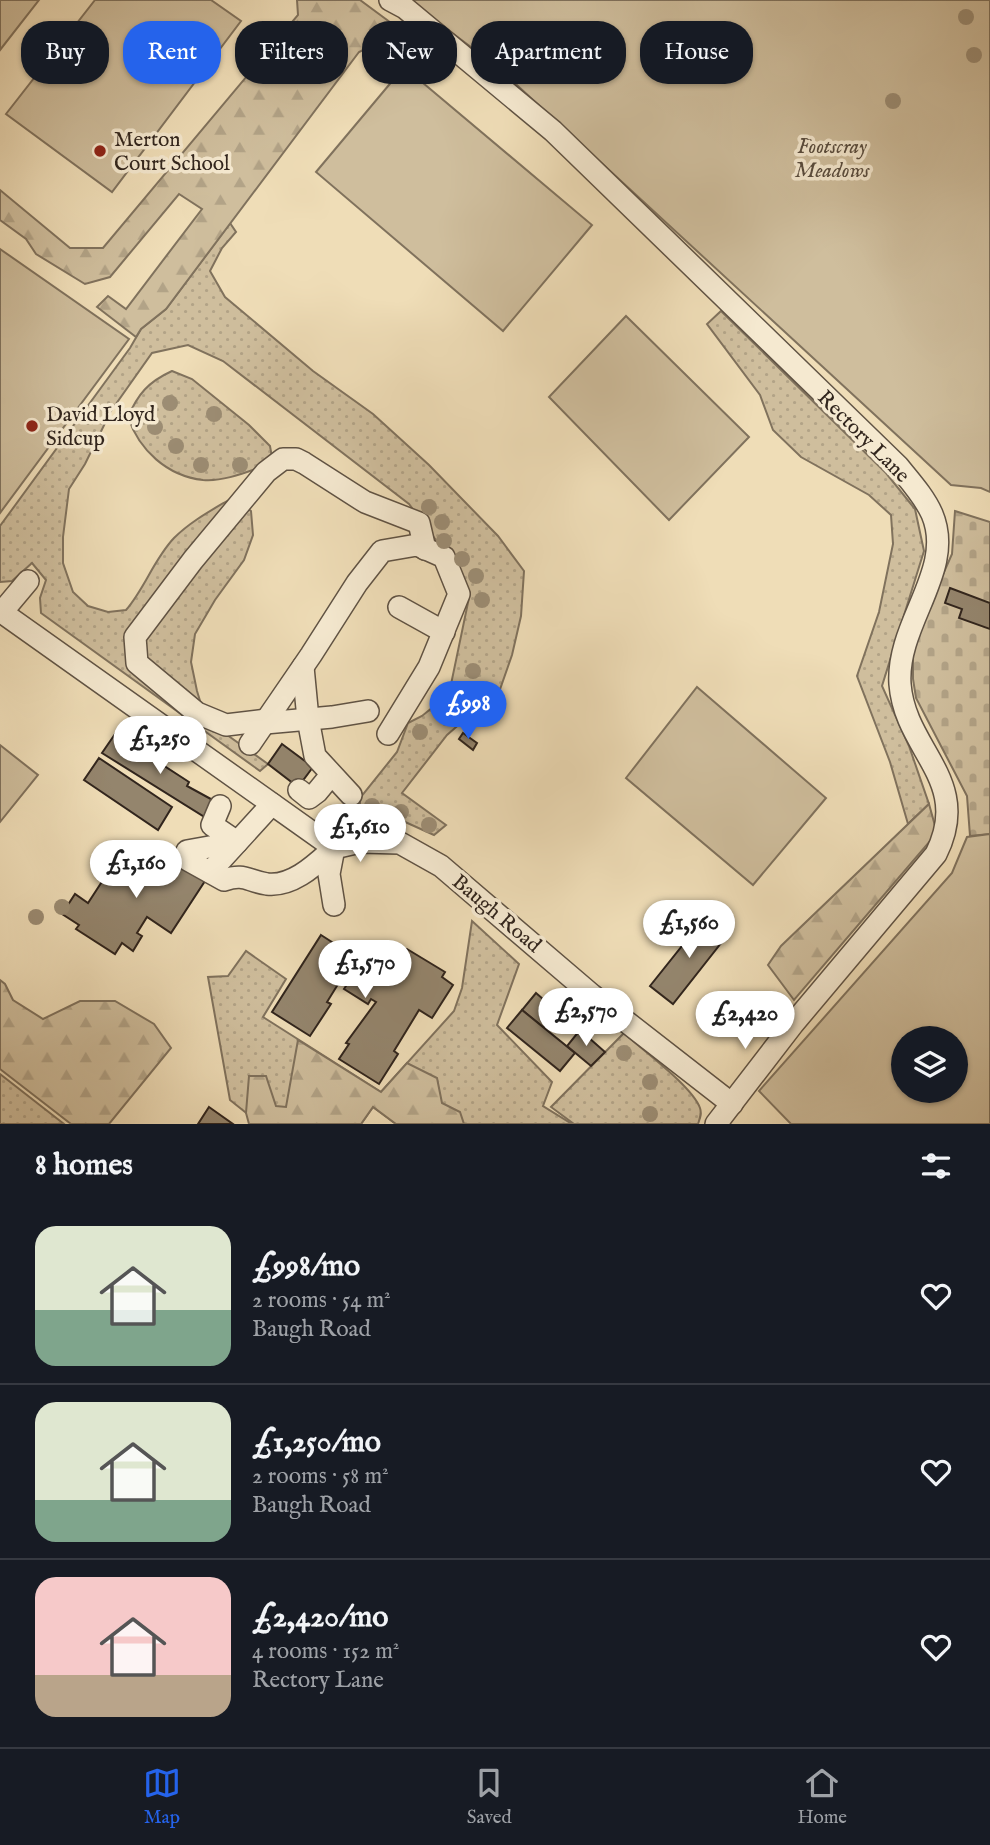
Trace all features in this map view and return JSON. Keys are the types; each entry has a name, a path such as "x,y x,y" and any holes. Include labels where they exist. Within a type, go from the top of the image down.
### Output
{"street":[{"name":"Rectory Lane","path":"390,0 405,8 553,131 898,466 922,495 937,529 938,558 906,636 900,676 901,698 940,777 948,818 945,836 936,854 793,1024 716,1124"},
{"path":"368,710 308,719 226,725 197,713 137,663 135,637 193,560 266,472 283,460 296,459 365,502 419,523 425,549"},
{"path":"250,744 357,583 382,551 417,545 444,557 459,594 429,667 388,734"},
{"path":"28,581 1,611 334,848"},
{"path":"400,607 444,632"},
{"path":"303,667 315,757 351,795"},
{"path":"299,790 309,798 331,775"},
{"path":"210,872 272,804"},
{"path":"220,806 212,825 237,842"},
{"path":"237,842 187,851 188,860 225,880 239,875 270,884 285,883 302,874 334,848"},
{"name":"Baugh Road","path":"334,848 360,842 400,843 441,866 592,995 732,1104"},
{"path":"334,848 329,874 334,905"}],"green space":[{"path":"0,0 39,0 21,21 0,50"},
{"path":"95,0 211,0 241,21 235,21 235,29 221,48 221,21 123,21 123,84 193,84 112,192 6,114 29,84 109,84 109,21 79,21"},
{"path":"297,0 360,0 388,21 362,21 362,51 348,67 348,21 293,21 298,15"},
{"name":"Footscray Meadows","path":"408,0 990,0 990,492 981,488 951,485 516,84 626,84 626,21 471,21 471,47 457,37 457,21 436,21"},
{"path":"240,84 335,84 166,309 141,329 136,337 97,307 108,296 126,309 202,209 179,194 110,277 85,284 36,254 26,239 0,220 0,190 70,248 103,248"},
{"path":"390,84 424,84 592,225 503,331 316,172"},
{"path":"230,223 236,232 222,248 210,271 225,297 313,371 373,414 429,465 498,536 524,571 521,616 512,655 498,695 478,708 447,735 402,793 446,825 434,835 403,821 360,808 360,798 397,752 408,723 422,716 449,694 470,593 456,567 409,504 223,361 188,345 152,353 111,411 85,464 69,489 63,537 63,563 73,592 88,606 108,612 126,610 167,546 187,526 232,498 251,511 253,535 244,560 195,634 191,662 206,720 268,764 260,771 41,613 40,598 46,580 32,563 12,581 0,582 0,526 130,348 141,329 166,309"},
{"name":"David Lloyd Sidcup","path":"0,249 129,339 0,513"},
{"path":"721,311 886,473 915,509 924,551 882,686 909,746 929,804 908,824 890,762 857,676 879,612 893,544 891,515 869,495 801,457 773,430 760,395 707,324"},
{"path":"626,316 749,437 669,520 549,397"},
{"path":"172,371 192,379 249,425 270,446 273,463 229,477 203,480 178,473 156,459 139,440 128,417 145,390"},
{"path":"955,511 990,522 990,834 970,836 967,796 916,698 913,679 913,655 918,631 952,554"},
{"path":"697,687 826,798 753,885 626,778"},
{"path":"0,745 38,775 0,822"},
{"path":"929,804 937,833 794,1000 768,965 781,946"},
{"path":"990,834 990,1124 791,1124 759,1091 952,873 967,837"},
{"path":"472,921 519,964 497,1025 552,1082 543,1106 572,1124 396,1124 373,1107 361,1124 260,1124 230,1100 208,977 228,976 246,951 286,979 263,1017 381,1092 454,1011 462,988"},
{"path":"0,980 13,1000 43,1019 80,1001 115,1001 154,1024 171,1048 109,1124 71,1124 0,1069"},
{"path":"624,1033 687,1089 700,1108 698,1124 574,1124 551,1107"},
{"path":"298,1040 381,1092 407,1063 437,1078 442,1103 460,1112 464,1124 396,1124 373,1107 361,1124 249,1124 246,1113 249,1076 266,1076 276,1106 286,1107"},
{"path":"0,1074 64,1124 0,1124"}],"building":[{"path":"950,588 990,603 990,629 959,618 962,609 945,603"},
{"path":"463,733 477,743 473,750 459,739"},
{"path":"115,734 189,782 187,786 220,804 211,821 102,753"},
{"path":"282,744 313,767 298,787 268,764"},
{"path":"99,758 172,807 158,830 84,780"},
{"path":"172,848 187,857 205,881 171,933 147,917 137,933 142,936 133,951 122,943 115,954 76,929 79,925 62,914 75,894 88,903 105,877 102,874 110,861 117,866 127,851 158,871"},
{"path":"706,916 729,933 673,1004 650,986"},
{"path":"321,935 360,960 367,949 396,967 407,949 445,972 442,977 453,985 432,1018 419,1010 394,1051 398,1054 379,1084 339,1059 349,1044 346,1043 376,1002 371,999 368,1004 344,989 346,986 340,981 327,1002 331,1004 310,1036 272,1012"},
{"path":"536,993 558,1012 544,1028 522,1010"},
{"path":"522,1010 575,1053 560,1071 507,1028"},
{"path":"580,1030 605,1052 591,1066 567,1046"},
{"path":"209,1107 233,1124 198,1124"}],"place":[{"name":"Merton Court School","path":"100,151"},
{"name":"David Lloyd Sidcup","path":"32,426"}]}
